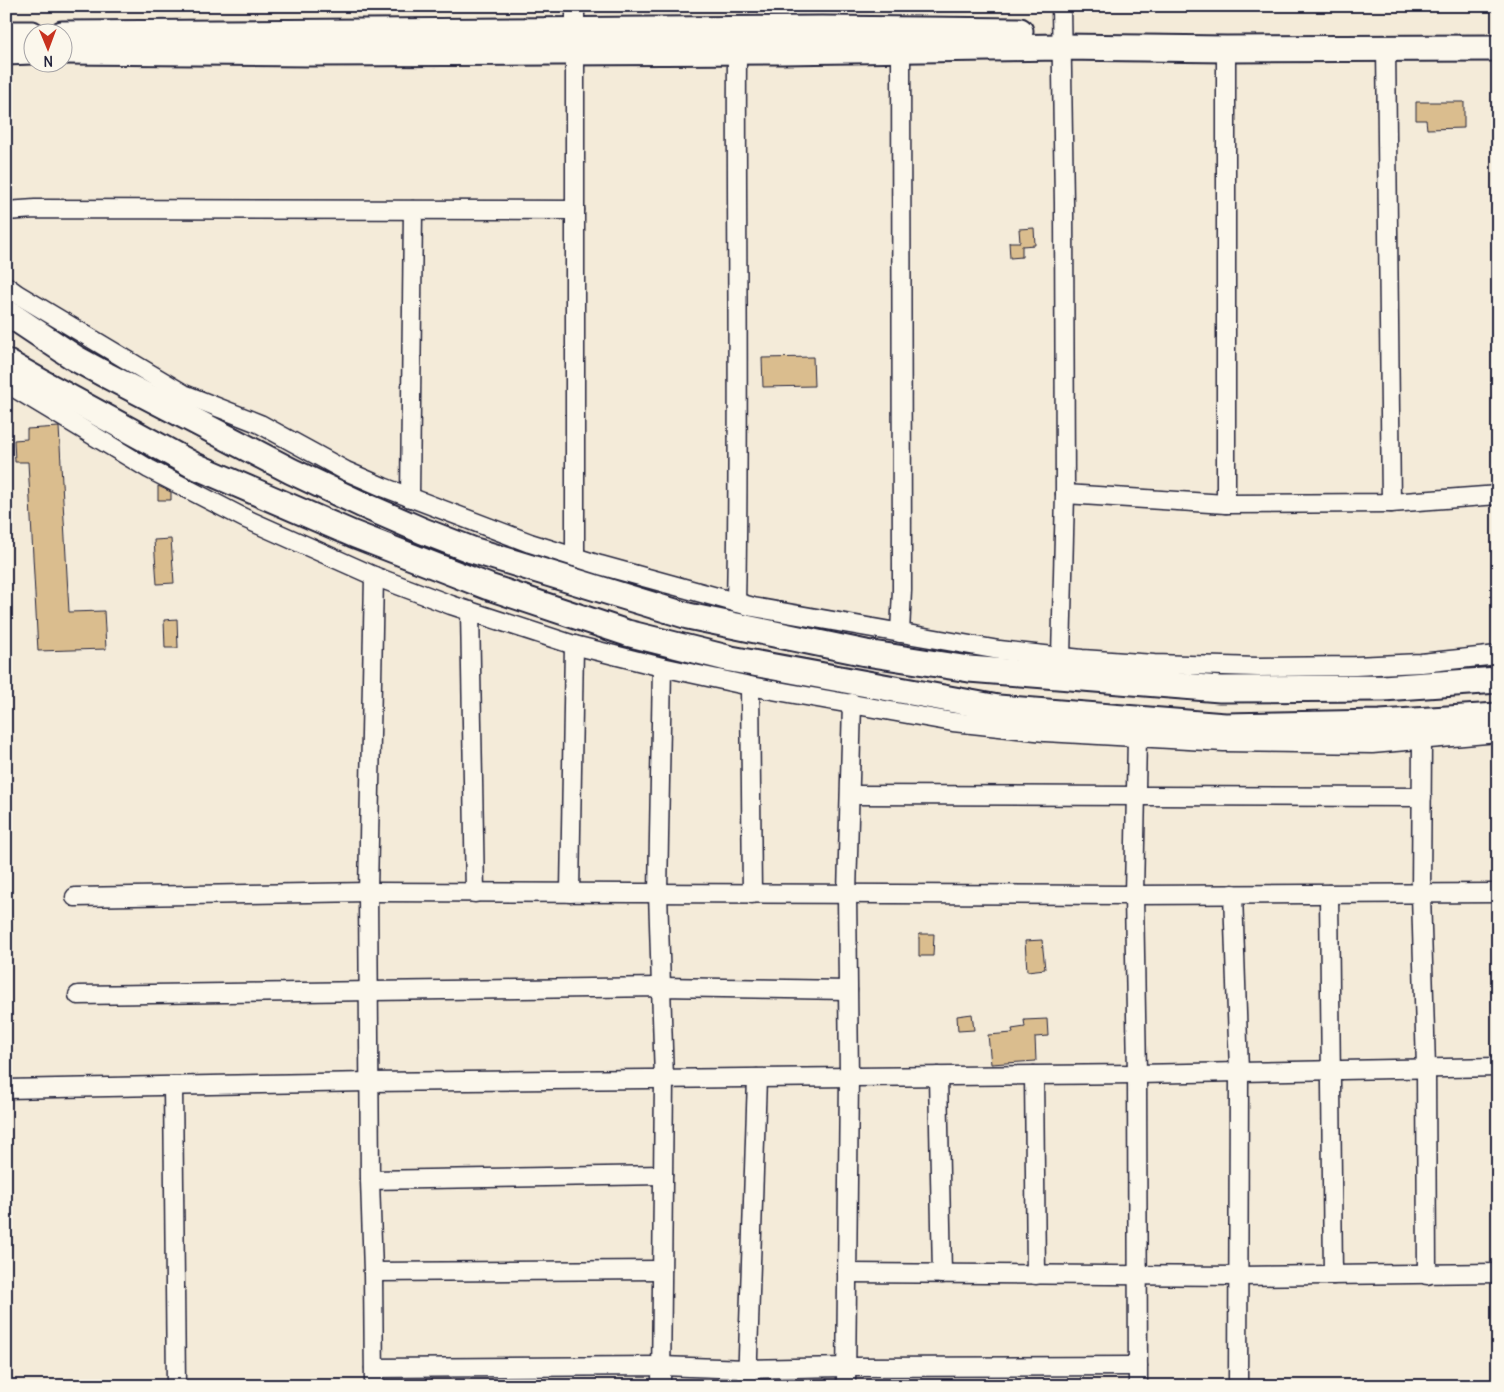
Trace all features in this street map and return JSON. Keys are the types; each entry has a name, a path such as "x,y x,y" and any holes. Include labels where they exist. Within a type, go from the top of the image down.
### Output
{"main road":[{"path":"72,51 310,53 575,42 812,29 901,40"},
{"path":"72,34 575,42 737,51 901,40 1062,40 1498,31"},
{"path":"6,34 22,34"},
{"path":"1062,40 1226,49 1498,48"},
{"path":"6,52 22,51"},
{"path":"6,312 75,358 106,376 291,471 361,504 422,531 472,550 688,616 866,653 969,669 1220,689 1383,688 1498,680"},
{"path":"6,362 193,465 353,534 489,587 627,633 732,659 998,708 1225,726 1380,723 1498,716"}],"street":[{"path":"575,6 575,557"},
{"path":"1061,6 1066,494 1061,657"},
{"path":"900,633 902,590 901,40"},
{"path":"1386,47 1391,503"},
{"path":"1226,49 1226,504"},
{"path":"736,602 738,396 737,51"},
{"path":"6,210 575,210"},
{"path":"410,498 413,210"},
{"path":"6,286 184,394 260,424 346,471 410,498 530,543 609,568 736,602 999,650 1154,664 1258,667 1402,664 1498,655"},
{"path":"6,383 149,469 244,518 374,576 470,611 574,645 662,667 750,686 953,722 1045,732 1234,742 1372,744 1498,733"},
{"path":"1066,494 1226,504 1391,503 1498,495"},
{"path":"374,576 368,892 374,1386"},
{"path":"470,611 474,893"},
{"path":"570,893 574,645"},
{"path":"661,1386 664,1079 658,893 662,667"},
{"path":"750,686 752,894"},
{"path":"846,1386 849,1077 847,894 852,703"},
{"path":"1137,737 1134,895 1137,1074 1138,1386"},
{"path":"1422,740 1422,894 1426,1068 1426,1275"},
{"path":"850,795 1422,797"},
{"path":"75,897 368,892 1134,895 1498,893"},
{"path":"1233,894 1238,1072 1238,1386"},
{"path":"1329,894 1333,1275"},
{"path":"78,995 661,987 848,990"},
{"path":"6,1089 369,1082 1137,1074 1498,1067"},
{"path":"1034,1075 1036,1275"},
{"path":"938,1076 942,1274"},
{"path":"747,1378 757,1078"},
{"path":"173,1086 176,1386"},
{"path":"370,1180 663,1175"},
{"path":"373,1272 662,1270"},
{"path":"847,1273 1239,1276 1426,1275 1498,1272"},
{"path":"374,1368 661,1366 747,1378 846,1367 1138,1366"}],"building":[{"path":"1416,102 1464,102 1464,128 1427,129 1426,120 1416,120"},
{"path":"1034,228 1035,245 1022,246 1022,257 1010,258 1009,242 1020,242 1019,229"},
{"path":"813,357 814,386 763,387 762,358"},
{"path":"59,427 69,612 104,611 106,649 38,651 28,462 15,462 14,440 27,439 27,429"},
{"path":"158,486 171,492 171,500 158,500"},
{"path":"171,539 174,583 157,584 154,540"},
{"path":"177,619 178,648 165,648 164,620"},
{"path":"919,934 934,934 933,956 919,956"},
{"path":"1042,940 1045,969 1027,971 1025,941"},
{"path":"972,1014 974,1030 958,1031 957,1016"},
{"path":"1047,1019 1048,1036 1035,1037 1036,1061 991,1064 988,1035 1013,1033 1012,1029 1025,1027 1024,1020"}]}
